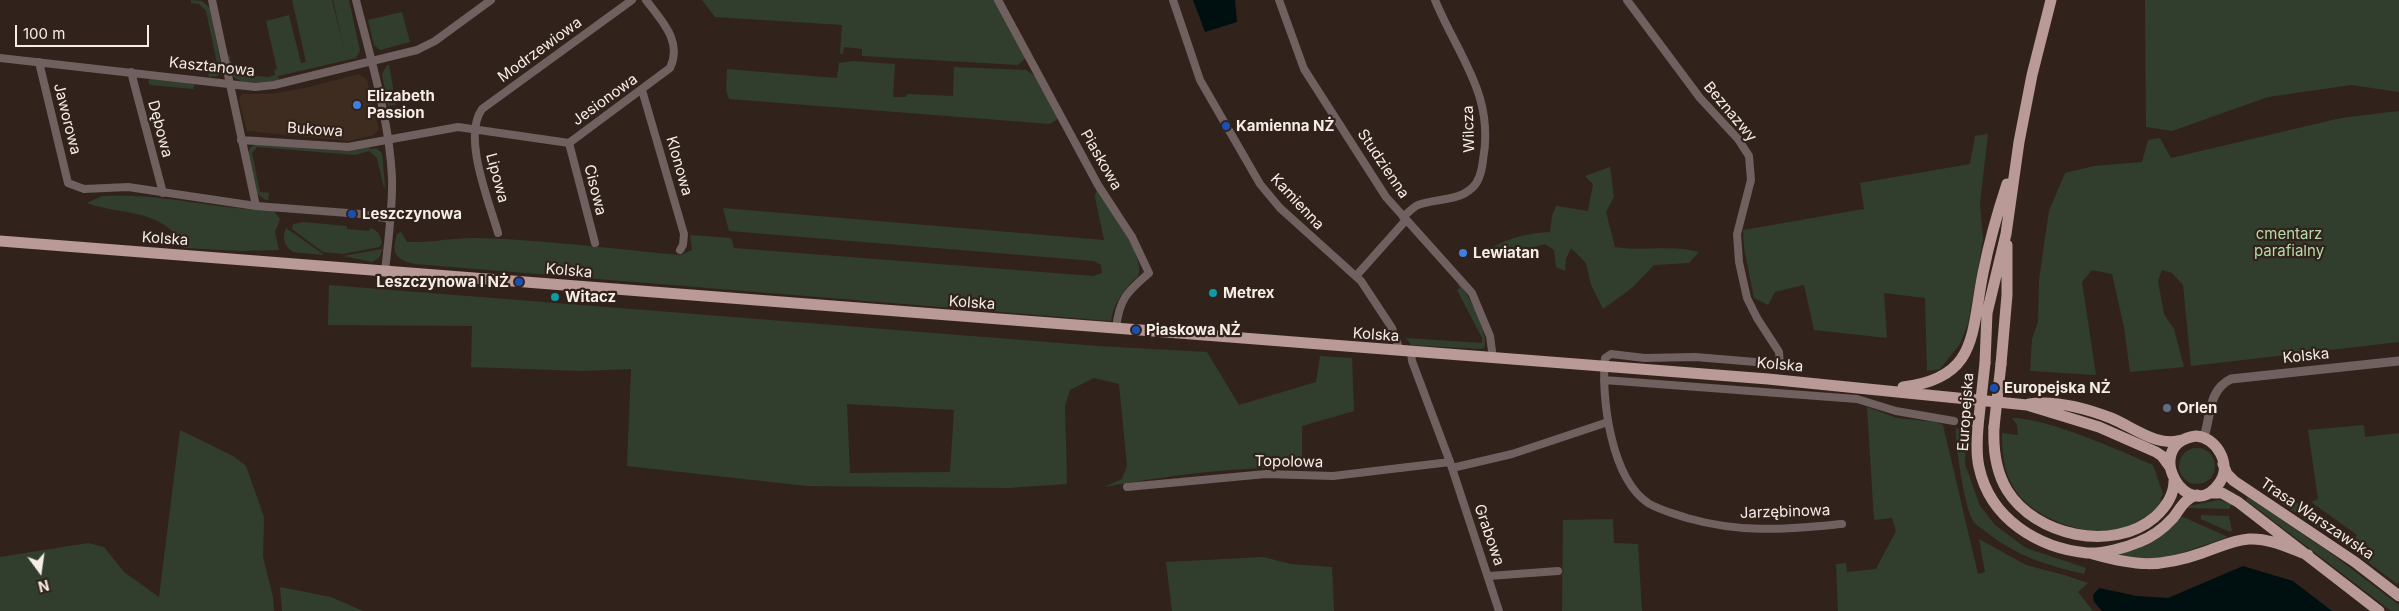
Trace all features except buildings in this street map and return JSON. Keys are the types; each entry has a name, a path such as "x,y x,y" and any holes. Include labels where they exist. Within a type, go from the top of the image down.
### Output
{"main road":[{"name":"Europejska","path":"2051,0 2030,86 2016,158 2006,234 1988,313 1978,426 1979,468 1990,496 2000,512 2015,526 2039,540 2089,553 2127,546 2152,536 2173,518 2189,498 2197,495"},
{"path":"1881,390 1935,381 1950,372 1963,356 1973,332 1990,238 2016,158"},
{"name":"Europejska","path":"2006,234 2007,295 1993,448 1996,463 2008,491 2025,511 2055,527 2094,536 2114,536 2145,525 2163,509 2172,494 2174,481"},
{"name":"Kolska","path":"0,241 1406,352 1768,378 2027,404"},
{"path":"2045,402 2081,408 2164,442 2171,443 2188,438 2204,437 2217,447 2223,464 2221,481 2210,493 2197,495 2185,492 2174,481 2170,467 2162,456 2111,432 2027,404 2045,402"},
{"path":"2170,467 2173,451 2188,438"},
{"name":"Trasa Warszawska","path":"2223,464 2227,474 2234,481 2355,562 2399,596"},
{"name":"Trasa Warszawska","path":"2210,493 2228,495 2379,611"},
{"path":"2089,553 2138,564 2167,564 2249,539 2274,542 2308,555"}],"street":[{"path":"212,0 256,206"},
{"path":"356,0 387,139 392,175 385,272"},
{"name":"Kasztanowa","path":"0,58 229,84 264,86 371,62 425,47 491,0"},
{"name":"Modrzewiowa","path":"474,130 475,122 482,109 632,0"},
{"name":"Jesionowa","path":"387,139 458,126 474,130 569,143 670,68 674,52 670,32 646,0"},
{"name":"Piaskowa","path":"998,0 1098,185 1132,237 1149,273 1123,298 1118,310 1116,329"},
{"name":"Kamienna","path":"1173,0 1200,80 1260,184 1280,208 1356,276 1406,352"},
{"name":"Studzienna","path":"1279,0 1304,69 1386,197 1467,286 1486,323 1493,358"},
{"name":"Wilcza","path":"1356,276 1404,219 1419,205 1455,197 1469,191 1477,182 1486,143 1482,100 1435,0"},
{"name":"Beznazwy","path":"1604,367 1605,358 1611,354 1645,358 1695,357 1780,364 1779,352 1747,298 1739,262 1737,234 1751,180 1749,156 1738,139 1700,98 1627,0"},
{"name":"Jaworowa","path":"39,62 68,183 84,189 116,186 163,193"},
{"name":"Dębowa","path":"131,72 163,193"},
{"name":"Klonowa","path":"642,90 684,234 684,245 680,250"},
{"name":"Lipowa","path":"474,130 474,146 498,233"},
{"name":"Bukowa","path":"242,140 342,147 387,139"},
{"name":"Cisowa","path":"569,143 595,243"},
{"path":"163,193 256,206 361,214 390,219"},
{"path":"1406,352 1412,362 1451,465"},
{"name":"Kolska","path":"2204,437 2213,396 2219,387 2234,378 2399,361"},
{"path":"1604,367 1608,422"},
{"path":"1604,380 1857,399 1896,411 1954,421"},
{"name":"Topolowa","path":"1127,487 1266,474 1333,476 1451,465 1512,454 1608,422"},
{"name":"Jarzębinowa","path":"1608,422 1614,447 1631,483 1648,502 1677,515 1723,527 1748,529 1842,524"},
{"name":"Grabowa","path":"1451,465 1489,576 1498,611"},
{"path":"1489,576 1558,571"}],"shaded area":[{"path":"1193,0 1235,0 1237,22 1205,32"},
{"path":"359,74 367,80 379,129 374,135 349,141 247,131 239,100 242,94 271,94 305,88"},
{"path":"2243,566 2293,581 2332,611 2102,611 2094,602 2093,595 2099,588 2137,596 2168,598"}],"green space":[{"path":"191,0 202,1 210,8 222,70 218,76 209,77 208,71 217,63 206,11 199,4 191,3"},
{"path":"292,0 332,0 345,53 333,0 349,0 360,51 356,58 278,76 279,80 254,83 236,79 232,75 226,55 229,55 232,65 238,74 268,77 275,75 274,70 277,69 266,21 289,15 301,63 306,62"},
{"path":"702,0 995,0 1026,58 1018,65 862,56 862,49 844,47 843,54 840,54 842,25 715,17"},
{"path":"2145,0 2399,0 2399,92 2351,85 2268,97 2172,131 2146,127"},
{"path":"402,12 410,42 380,50 374,45 368,20"},
{"path":"853,61 895,64 893,97 906,97 907,94 953,96 954,67 1026,70 1036,77 1059,118 1050,124 729,99 726,90 727,69 837,78 839,63"},
{"path":"387,65 389,65 396,105 388,106 382,74"},
{"path":"150,79 195,84 193,89 150,85 148,82"},
{"name":"cmentarz parafialny","path":"2399,111 2399,342 2191,366 2183,285 2172,273 2162,270 2158,281 2164,314 2174,329 2184,367 2130,372 2124,327 2112,274 2092,270 2082,282 2096,375 2030,371 2032,339 2038,322 2039,280 2049,211 2065,173 2094,166 2142,162 2148,140 2160,138 2171,158 2341,118"},
{"path":"1988,134 1980,203 1983,240 1968,324 1960,344 1940,369 1927,371 1925,298 1884,293 1887,338 1814,330 1804,285 1775,292 1768,305 1754,298 1744,248 1743,230 1864,209 1860,183 1970,164 1975,136"},
{"path":"257,143 341,151 370,147 371,149 376,148 382,153 385,186 384,188 377,158 369,151 355,155 257,147 252,153 260,192 269,193 268,200 266,200 257,194 248,154 250,148"},
{"path":"1610,167 1614,197 1606,212 1615,247 1637,249 1667,248 1699,252 1689,263 1654,265 1632,288 1603,309 1591,285 1586,263 1571,248 1566,259 1565,271 1556,267 1554,250 1545,244 1490,259 1489,249 1504,242 1526,235 1550,232 1552,216 1556,206 1588,211 1593,184 1585,176"},
{"path":"1097,187 1132,244 1139,268 1138,276 1126,288 1113,310 1111,321 415,264 399,258 395,251 397,234 401,232 407,242 470,238 504,239 680,255 692,250 690,235 731,238 734,248 1093,276 1102,273 1101,265 1094,261 729,231 723,208 1104,240 1095,197"},
{"path":"102,196 145,196 230,207 273,210 280,219 275,232 279,250 241,251 185,248 175,234 154,220 87,203"},
{"path":"303,222 347,226 347,229 369,231 370,228 378,233 382,243 379,247 343,254 323,252 292,229 293,224"},
{"path":"286,228 323,255 293,252 285,242"},
{"path":"383,249 379,258 372,262 343,256"},
{"path":"1459,283 1473,305 1482,325 1485,342 1484,348 1411,345 1406,338 1482,343 1482,338 1457,290 1460,288"},
{"path":"329,285 1098,346 1207,352 1239,405 1316,382 1320,356 1352,358 1354,411 1302,426 1302,467 1252,468 1203,472 1104,487 1122,479 1127,466 1119,384 1094,378 1070,390 1065,406 1067,484 1007,488 807,486 627,466 631,369 581,371 471,367 472,326 328,325","holes":["847,404 954,410 950,472 850,473"]},
{"path":"1867,407 1897,418 1936,422 1943,425 1978,574 1985,572 1979,539 2026,565 2088,583 2078,592 2093,611 1838,611 1836,564 1846,563 1847,572 1876,569 1896,531 1892,518 1874,520"},
{"path":"2012,418 2027,419 2063,429 2153,465 2163,494 2160,499 2164,502 2129,526 2115,530 2088,530 2073,527 2045,516 2032,508 2022,498 2007,475 2002,433 2018,435 2017,425"},
{"path":"2364,425 2365,437 2399,433 2399,581 2397,584 2352,550 2278,501 2277,490 2354,540 2357,535 2311,502 2318,499 2308,430"},
{"path":"1956,428 1966,432 1965,464 1980,506 1995,525 2026,548 2086,568 2084,574 2046,563 2011,549 1975,524 1967,505 1964,491"},
{"path":"180,430 233,456 246,466 264,517 263,557 273,597 274,611 0,611 0,557 88,543 104,547 124,572 159,597"},
{"path":"2197,448 2204,449 2210,453 2214,459 2214,473 2210,479 2204,483 2197,484 2190,483 2184,479 2180,473 2179,466 2180,459 2184,453 2190,449"},
{"path":"2248,497 2332,554 2399,605 2399,611 2391,611 2246,500"},
{"path":"2219,500 2232,504 2229,509 2186,508 2188,506"},
{"path":"2201,515 2229,516 2232,531 2230,532 2201,519"},
{"path":"2181,516 2228,537 2164,559 2119,558 2118,553 2138,548 2161,536"},
{"path":"1613,519 1614,543 1638,544 1642,611 1562,611 1563,520"},
{"path":"1263,557 1291,564 1332,567 1334,611 1172,611 1166,562"},
{"path":"280,587 331,597 363,611 282,611"}],"place":[{"name":"Elizabeth Passion","path":"357,105"},
{"name":"Kamienna NŻ","path":"1226,126"},
{"name":"Leszczynowa","path":"352,214"},
{"name":"Lewiatan","path":"1463,253"},
{"name":"Leszczynowa I NŻ","path":"519,282"},
{"name":"Metrex","path":"1213,293"},
{"name":"Witacz","path":"555,297"},
{"name":"Piaskowa NŻ","path":"1136,330"},
{"name":"Europejska NŻ","path":"1994,388"},
{"name":"Orlen","path":"2167,408"}]}
